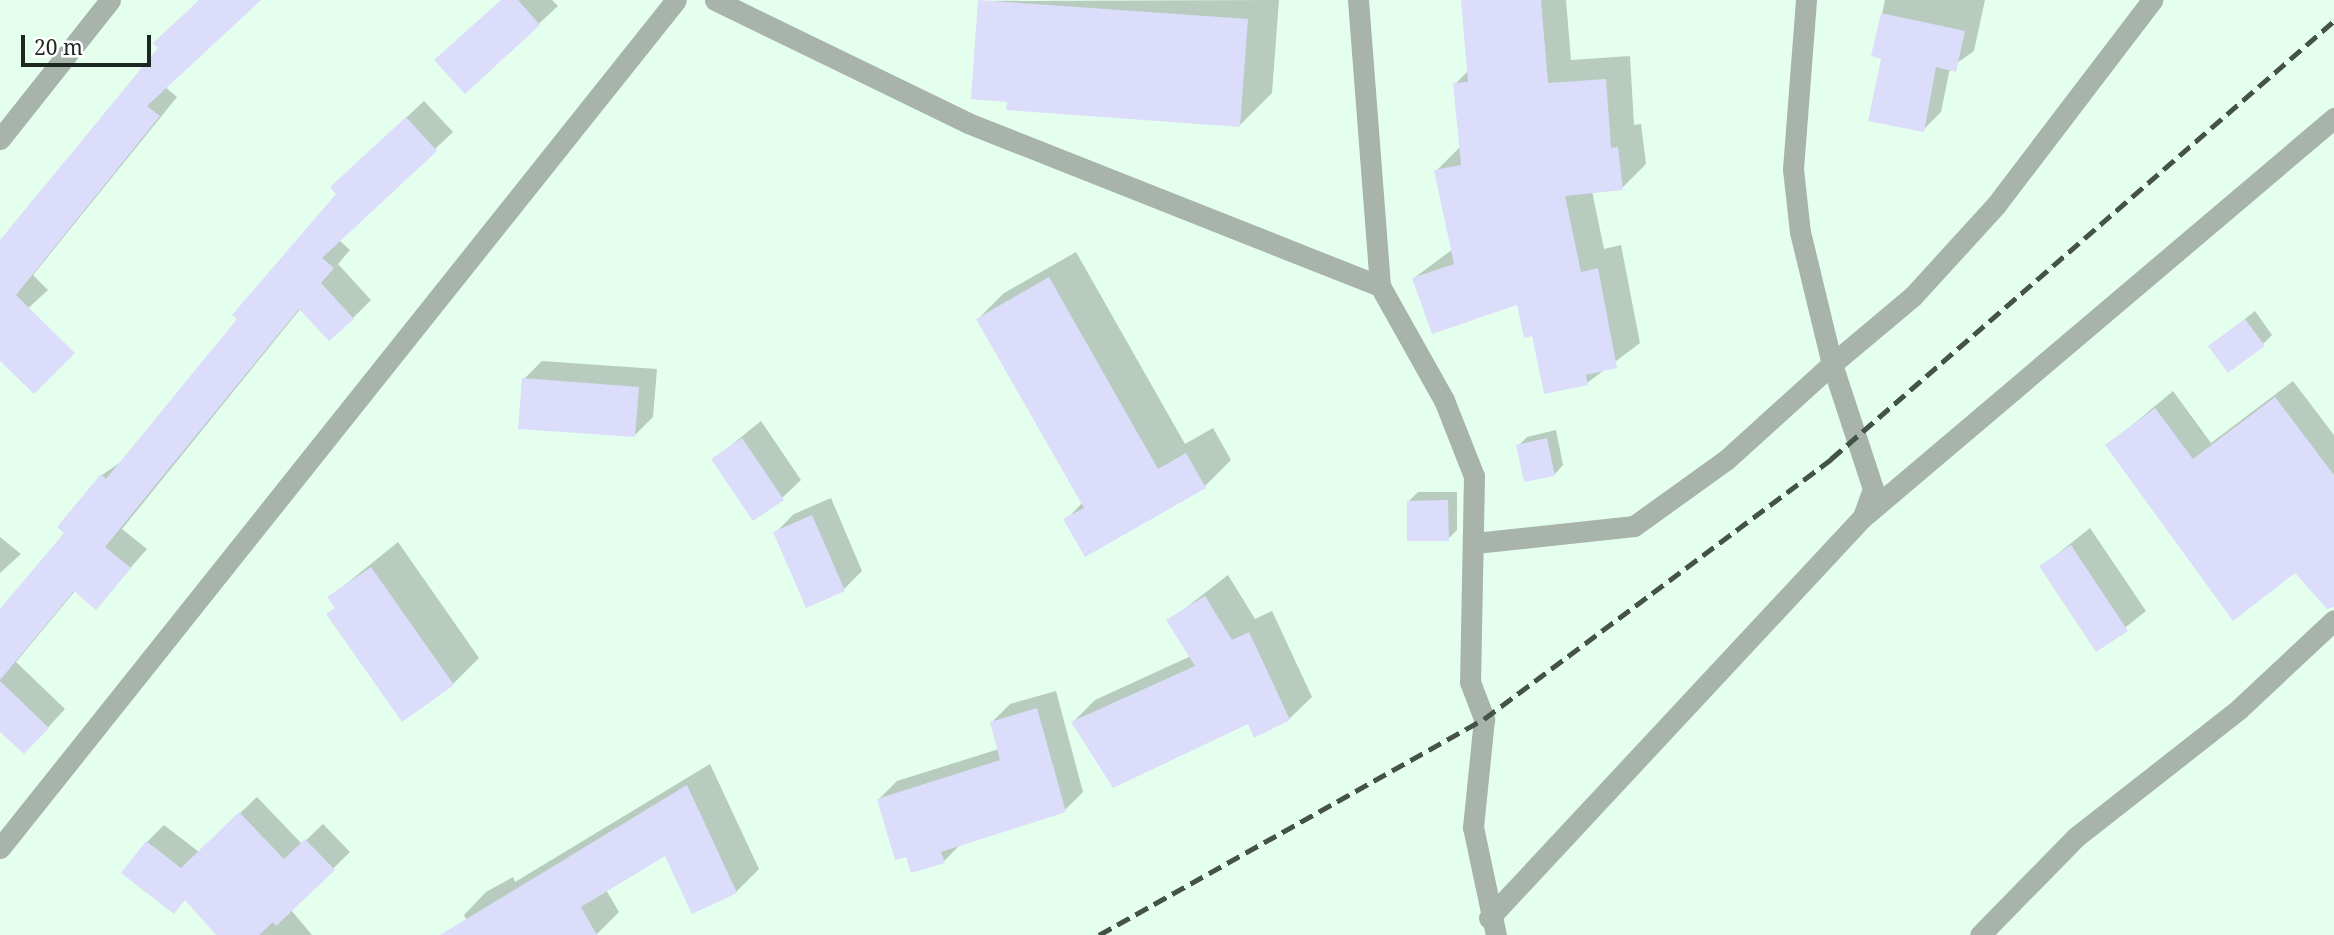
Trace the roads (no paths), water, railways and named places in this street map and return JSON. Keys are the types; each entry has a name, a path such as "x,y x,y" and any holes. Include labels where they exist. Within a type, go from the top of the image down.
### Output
{"street":[{"path":"0,139 110,0"},
{"path":"0,848 676,0"},
{"path":"715,0 968,123 1380,286"},
{"path":"1358,0 1380,286 1444,400 1474,476 1475,542 1469,682 1484,719 1473,827 1493,927"},
{"path":"1806,0 1793,169 1800,232 1832,364 1872,489 1862,518"},
{"path":"1475,542 1634,526 1726,460 1832,364 1913,296 1996,205 2152,0"},
{"path":"1493,927 1862,518 2334,118"},
{"path":"1980,935 2076,837 2239,709 2334,620"}],"railway":[{"path":"1099,935 1484,719 1831,459 2334,21"}]}
